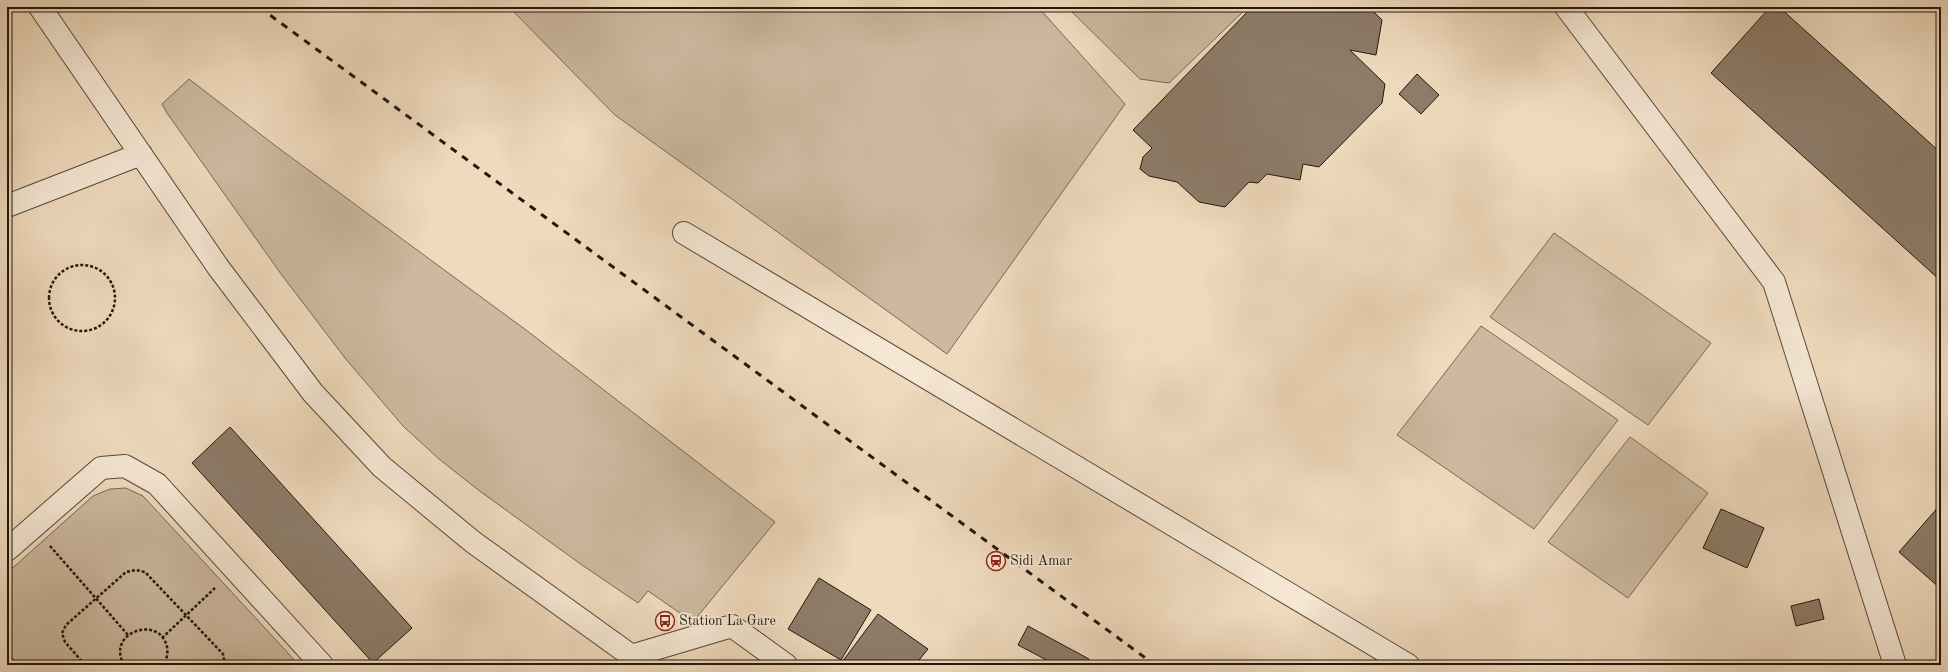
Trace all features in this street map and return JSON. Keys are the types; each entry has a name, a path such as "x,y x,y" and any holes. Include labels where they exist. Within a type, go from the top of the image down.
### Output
{"street":[{"path":"40,7 218,266 313,394 382,467 473,542 637,660 732,626 776,663"},
{"path":"1566,7 1774,282 1895,665"},
{"path":"7,206 141,154"},
{"path":"684,233 1408,665"},
{"path":"7,550 101,468 125,466 157,484 322,665"}],"path":[{"path":"84,265 95,268 105,274 112,284 115,295 114,307 109,317 101,325 91,330 80,331 68,329 58,322 52,313 48,302 49,290 54,280 67,269 84,265"},
{"path":"44,540 97,597 128,635"},
{"path":"85,665 65,642 62,633 66,625 126,572 136,570 145,572 222,654 225,665"},
{"path":"162,638 221,582"},
{"path":"124,665 120,653 121,645 128,635 140,629 149,629 162,638 167,646 167,654 163,665"}],"shaded area":[{"path":"509,7 1038,7 1125,104 947,354 615,115"},
{"path":"1067,7 1248,7 1169,83 1140,79"},
{"path":"189,79 277,147 530,333 775,522 693,622 648,591 638,603 582,565 481,492 439,459 403,426 345,358 281,274 167,113 162,104"},
{"path":"1554,233 1711,343 1648,425 1490,317"},
{"path":"1481,326 1618,420 1534,529 1397,435"},
{"path":"1630,437 1708,493 1628,598 1548,542"},
{"path":"126,488 143,496 299,665 18,665 7,652 7,573 93,496 110,489"}],"building":[{"path":"1252,7 1369,7 1382,20 1376,55 1350,50 1385,84 1382,103 1319,167 1303,164 1300,180 1267,174 1258,183 1249,182 1225,207 1199,202 1177,182 1149,176 1140,169 1143,157 1152,148 1133,130"},
{"path":"1770,7 1779,7 1941,153 1941,281 1711,73"},
{"path":"1417,74 1439,95 1421,114 1399,94"},
{"path":"230,427 412,628 373,663 192,463"},
{"path":"1941,504 1941,589 1899,552"},
{"path":"1721,509 1764,528 1747,568 1703,548"},
{"path":"819,578 871,610 841,660 788,629"},
{"path":"1819,599 1824,619 1796,626 1791,606"},
{"path":"878,614 928,649 915,665 846,665 842,662"},
{"path":"1028,626 1089,659 1086,665 1056,665 1018,645"}],"railway":[{"path":"259,7 1155,665"}],"place":[{"name":"Sidi Amar","path":"996,561"},
{"name":"Station La Gare","path":"665,621"}]}
